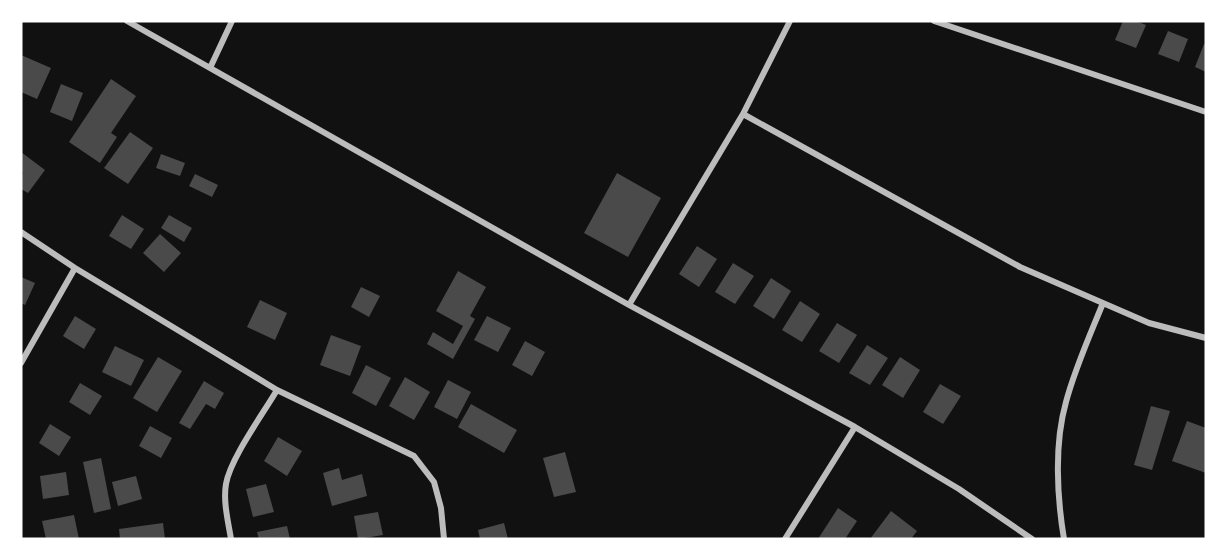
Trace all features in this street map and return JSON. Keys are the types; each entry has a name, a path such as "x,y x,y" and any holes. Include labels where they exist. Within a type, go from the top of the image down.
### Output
{"street":[{"path":"127,21 629,305 855,427 959,489 1032,539"},
{"path":"210,68 232,21"},
{"path":"629,305 743,114 790,21"},
{"path":"934,21 1206,112"},
{"path":"743,114 1020,267 1149,323 1206,338"},
{"path":"21,232 75,268 277,390 414,456 435,482 441,508 444,539"},
{"path":"21,363 75,268"},
{"path":"1064,539 1060,514 1058,459 1065,403 1103,303"},
{"path":"231,539 226,505 226,485 230,469 277,390"},
{"path":"785,539 855,427"}],"building":[{"path":"1123,21 1136,21 1146,25 1136,48 1115,40"},
{"path":"1168,31 1188,39 1179,62 1158,54"},
{"path":"1204,44 1206,45 1206,72 1195,67"},
{"path":"21,55 51,68 37,99 21,92"},
{"path":"111,79 136,96 111,133 117,137 100,163 69,142"},
{"path":"61,84 83,93 72,121 50,112"},
{"path":"130,132 153,148 128,184 104,168"},
{"path":"21,152 45,170 28,193 21,189 23,173 21,172"},
{"path":"161,154 185,163 180,176 156,168"},
{"path":"617,173 661,198 628,257 584,233"},
{"path":"195,174 218,185 212,197 189,186"},
{"path":"122,215 144,229 131,249 109,236"},
{"path":"169,215 192,228 184,242 161,228"},
{"path":"160,234 181,253 164,272 143,253"},
{"path":"697,246 717,259 699,287 679,274"},
{"path":"733,263 754,276 735,304 715,292"},
{"path":"458,271 486,287 470,316 475,319 453,359 427,344 433,332 453,344 463,326 436,311"},
{"path":"21,277 35,283 25,305 21,303"},
{"path":"771,278 791,291 774,319 753,306"},
{"path":"361,287 380,296 369,317 351,307"},
{"path":"260,300 287,313 275,340 247,327"},
{"path":"800,301 820,314 802,342 782,330"},
{"path":"75,316 96,329 84,349 63,336"},
{"path":"487,316 511,328 498,352 474,340"},
{"path":"837,323 857,335 839,363 819,351"},
{"path":"331,335 361,346 350,376 320,365"},
{"path":"525,341 545,352 532,376 512,365"},
{"path":"867,345 888,358 870,385 849,373"},
{"path":"115,346 144,360 131,386 102,372"},
{"path":"158,357 182,371 157,412 133,398"},
{"path":"900,357 920,370 903,398 882,385"},
{"path":"366,365 391,378 376,406 352,393"},
{"path":"405,377 430,392 414,420 389,406"},
{"path":"448,380 471,392 457,419 434,407"},
{"path":"204,381 224,393 215,409 206,404 190,429 179,423"},
{"path":"80,383 102,396 90,415 69,402"},
{"path":"940,384 961,396 943,424 923,412"},
{"path":"471,404 517,430 504,453 458,427"},
{"path":"1151,406 1170,411 1152,470 1134,465"},
{"path":"1187,421 1206,428 1206,473 1172,461"},
{"path":"50,424 71,437 59,456 39,443"},
{"path":"150,426 172,438 161,458 139,446"},
{"path":"278,437 302,451 287,476 264,461"},
{"path":"565,452 576,492 554,497 543,458"},
{"path":"101,458 111,509 94,513 83,462"},
{"path":"339,468 342,480 362,474 367,496 332,506 323,473"},
{"path":"66,472 69,495 43,499 40,476"},
{"path":"136,476 142,499 118,506 112,482"},
{"path":"266,484 274,512 253,517 246,489"},
{"path":"838,508 857,521 845,539 818,539"},
{"path":"891,511 917,531 911,539 870,539"},
{"path":"378,512 383,535 358,539 354,516"},
{"path":"74,515 79,539 46,539 42,521"},
{"path":"163,523 165,539 120,539 119,529"},
{"path":"504,523 508,539 480,539 478,530"},
{"path":"287,526 290,539 259,539 257,532"}]}
